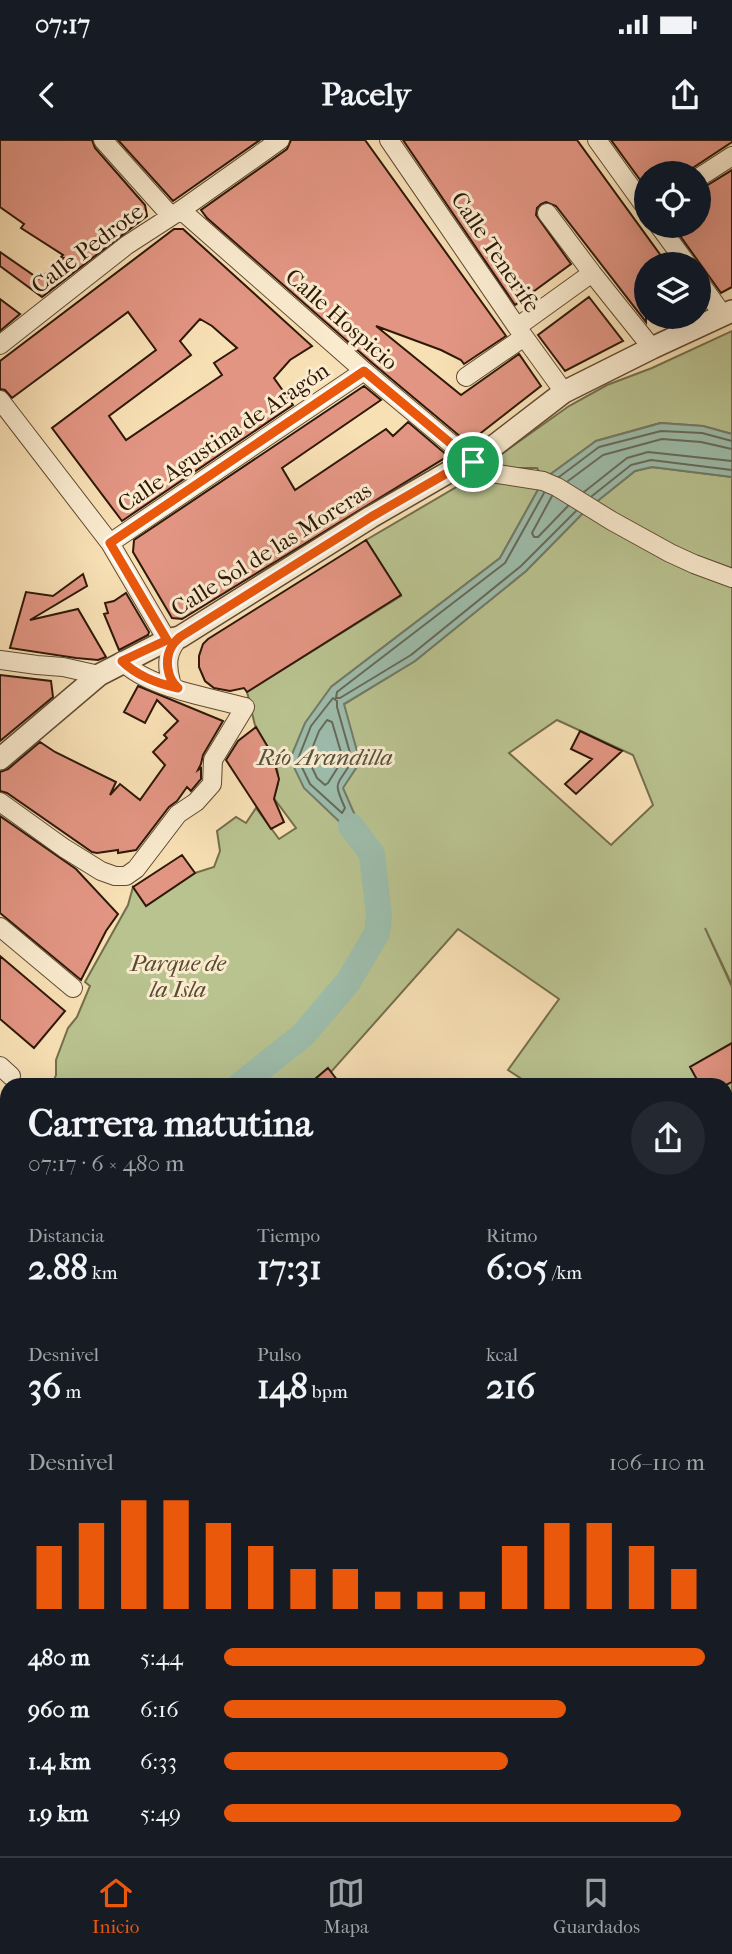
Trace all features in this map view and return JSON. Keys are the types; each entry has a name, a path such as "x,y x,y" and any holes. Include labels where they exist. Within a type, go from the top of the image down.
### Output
{"street":[{"name":"Calle Hospicio","path":"103,140 176,213 485,472 543,481 556,486 612,521 685,560 732,578"},
{"name":"Calle Pedrote","path":"0,345 127,246 280,140"},
{"name":"Calle Tenerife","path":"389,140 564,391"},
{"path":"597,140 634,191"},
{"path":"711,170 732,156"},
{"path":"547,213 652,348"},
{"path":"466,377 592,273"},
{"path":"711,294 728,313"},
{"name":"Calle Sol de las Moreras","path":"0,759 99,675 173,638 371,517 454,469 473,462 564,391 728,313"},
{"name":"Calle Agustina de Aragón","path":"110,543 364,371"},
{"path":"0,400 110,543 173,638 168,671 174,685"},
{"path":"1,804 101,871 115,876 126,876 136,869 178,814 196,802 212,783 213,760 245,707 174,685 163,685 129,668 131,657"},
{"path":"0,660 63,667 99,675"},
{"path":"63,667 72,683 75,696"},
{"path":"0,926 73,988"}],"green space":[{"name":"Parque de la Isla","path":"732,331 732,434 703,426 660,423 596,441 544,479 500,558 331,687 343,787 360,762 343,705 415,661 526,571 585,511 635,471 652,467 732,477 732,985 705,928 732,987 732,1078 520,1078 508,1070 559,999 458,929 331,1072 327,1069 316,1078 55,1078 56,1060 68,1028 77,1017 90,986 85,982 128,905 133,887 147,905 195,873 214,867 220,851 217,831 236,817 246,823 256,808 279,839 296,828 273,797 277,787 277,768 255,725 247,692 401,596 366,540 465,482 543,479 537,468 503,468 493,460 569,406 607,385 652,368","holes":["557,720 633,755 653,805 611,845 509,753"]}],"water":[{"name":"Río Arandilla","path":"661,423 703,426 732,434 732,477 652,467 635,471 585,511 526,571 415,661 344,704 360,762 343,788 372,854 374,870 345,827 304,788 290,759 305,723 331,687 500,558 544,479 596,441"}],"building":[{"path":"0,140 92,140 95,148 145,205 147,216 42,297 0,266 0,252 39,279 64,258 21,228 24,224 0,207"},
{"path":"118,140 260,140 173,201"},
{"path":"291,140 365,140 506,336 464,364 441,350 376,326 461,395 519,354 541,386 468,443 371,362 201,210 287,149"},
{"path":"403,140 577,140 634,219 634,238 648,238 658,252 634,252 634,307 556,206 546,202 537,208 536,215 571,264 515,305"},
{"path":"611,140 732,140 703,161 634,161 634,172"},
{"path":"732,170 732,287 721,293 711,279 711,252 692,252 682,238 711,238 711,183"},
{"path":"174,229 183,229 312,346 290,360 274,378 293,405 122,521 52,428 156,350 128,312 12,398 5,390 0,389 0,361","holes":["200,319 237,348 214,363 222,375 126,440 109,416 191,355 180,341"]},
{"path":"589,297 623,341 565,371 538,335"},
{"path":"0,299 20,314 0,331"},
{"path":"364,386 381,400 282,468 295,490 386,429 393,436 408,422 448,456 182,619 172,618 133,552 134,540"},
{"path":"366,540 401,595 247,692 244,688 230,691 214,688 205,681 199,667 199,656 208,639"},
{"path":"83,574 87,586 30,620 78,609 106,657 98,660 76,658 10,648 26,592 53,596"},
{"path":"126,593 149,632 119,650 104,614 108,613 105,603"},
{"path":"0,675 51,681 53,697 0,741"},
{"path":"138,686 223,721 203,755 198,770 201,768 201,779 191,791 187,787 136,850 118,853 118,850 92,852 7,793 0,791 0,772 8,769 40,742 116,782 110,795 120,784 140,800 165,765 153,752 167,738 164,735 178,721 157,700 145,723 124,712"},
{"path":"256,727 272,754 279,779 274,799 284,822 271,829 226,760 238,741"},
{"path":"580,731 622,751 576,794 565,784 592,759 571,749"},
{"path":"0,816 76,869 118,914 106,931 81,980 0,913"},
{"path":"182,855 195,873 146,906 133,887"},
{"path":"0,956 65,1011 34,1048 0,1019"},
{"path":"732,1043 732,1078 696,1078 690,1067"},
{"path":"328,1068 336,1078 316,1078"}],"waterway":[{"name":"Río Arandilla","path":"249,1078 303,1035 348,982 377,933 379,916 372,854 351,826"}],"route":[{"path":"364,371 473,462 454,469 371,517 180,637 171,646 168,671 170,682 178,688 163,685 129,668 122,661 167,640 110,543 364,371"}]}
